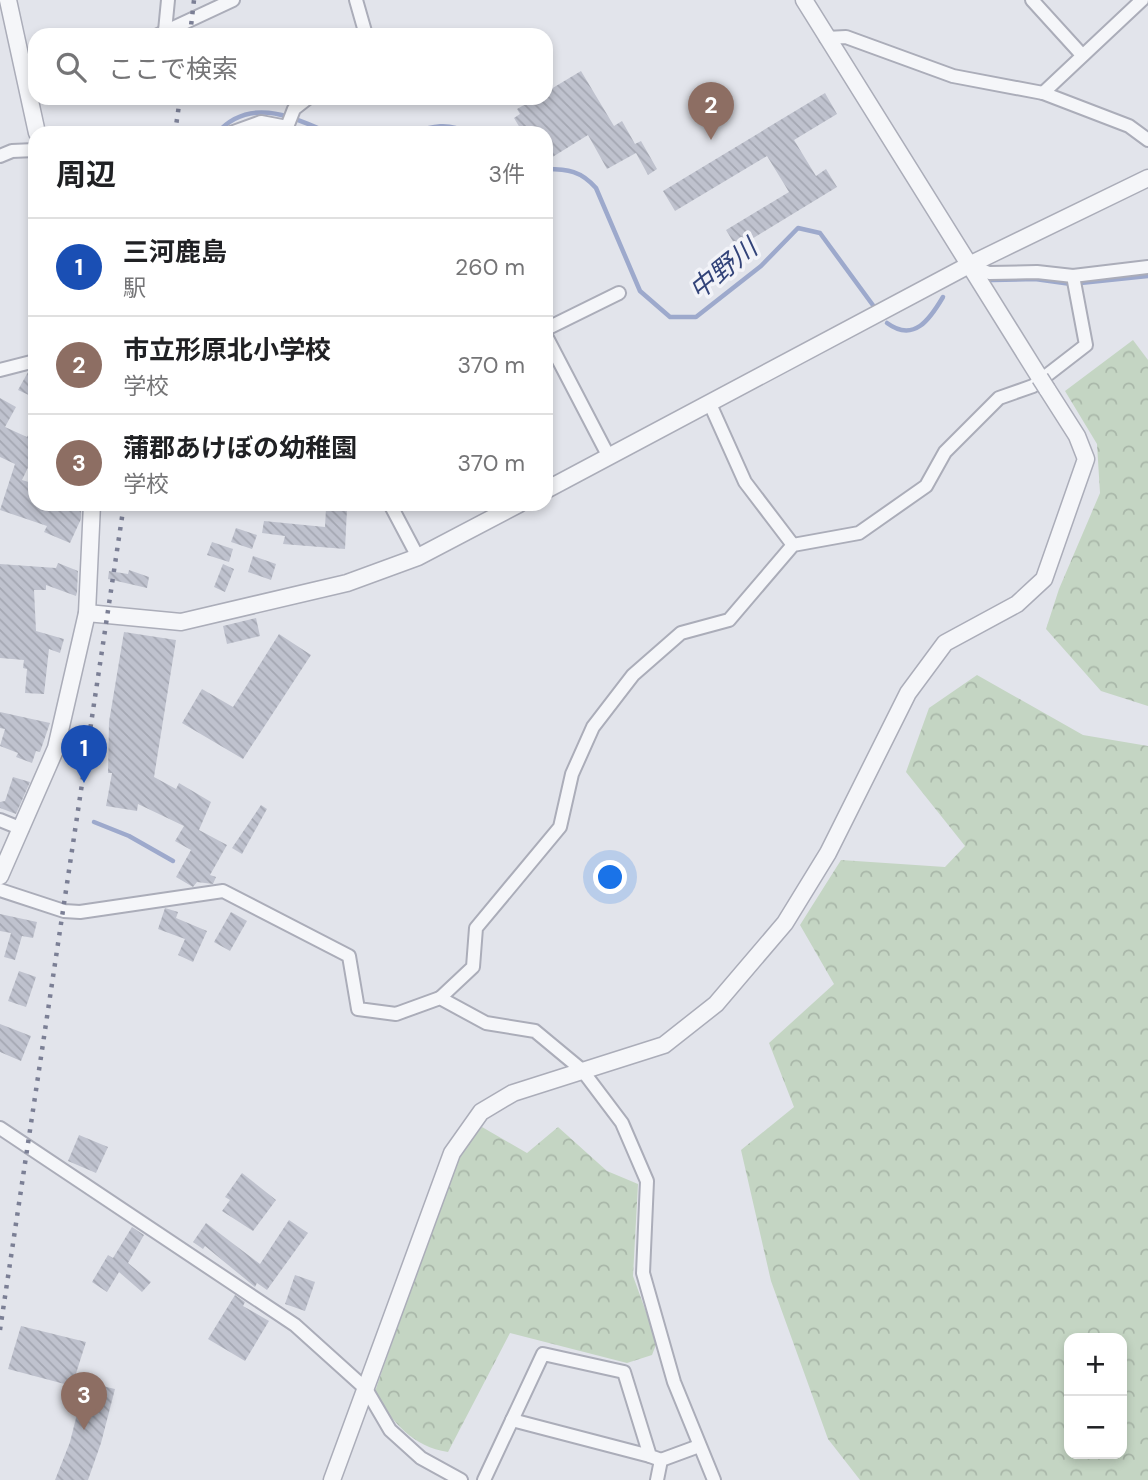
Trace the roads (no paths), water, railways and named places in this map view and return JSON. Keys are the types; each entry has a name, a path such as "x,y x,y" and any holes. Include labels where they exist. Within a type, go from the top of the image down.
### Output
{"street":[{"path":"8,0 28,72"},
{"path":"163,28 168,0"},
{"path":"173,28 233,0"},
{"path":"356,0 364,28"},
{"path":"332,1480 452,1153 481,1112 522,1089 664,1045 716,1004 785,923 828,853 908,693 945,643 1017,604 1044,579 1086,459 1077,436 804,0"},
{"path":"1032,0 1082,55"},
{"path":"1043,93 1142,0"},
{"path":"826,38 846,37 953,76 1043,93 1129,126 1148,140"},
{"path":"36,105 37,126"},
{"path":"287,126 290,118 302,105"},
{"path":"250,126 261,122 282,126"},
{"path":"0,156 12,151 28,150"},
{"path":"553,486 968,265 1148,178"},
{"path":"968,265 989,273 1037,272 1073,281 1148,267"},
{"path":"0,890 64,911 80,912 222,891 349,956 358,1009 397,1014 440,998 472,967 476,928 560,827 572,774 593,727 633,675 681,632 729,620 793,545 859,533 926,486 945,452 999,398 1033,386 1086,345 1073,281"},
{"path":"553,326 619,293"},
{"path":"553,349 608,457"},
{"path":"0,370 28,363"},
{"path":"710,404 745,482 793,545"},
{"path":"0,876 56,748 87,613 92,511"},
{"path":"394,511 418,557"},
{"path":"87,613 180,622 347,583 418,557 506,511"},
{"path":"0,820 22,829"},
{"path":"440,998 486,1023 535,1031 582,1070 622,1124 647,1181 643,1273 674,1382 714,1480"},
{"path":"0,1128 295,1325 366,1390 390,1430 421,1458 461,1480"},
{"path":"484,1480 543,1354 624,1372 656,1458 657,1480"},
{"path":"512,1420 656,1458 699,1446"}],"waterway":[{"name":"中野川","path":"225,126 243,115 257,113 286,116 313,126"},
{"name":"中野川","path":"553,169 574,172 596,188 640,291 670,317 696,317 761,266 798,228 820,233 875,308"},
{"name":"中野川","path":"992,280 1035,279 1071,284 1148,276"},
{"name":"中野川","path":"887,323 905,330 920,326 933,313 943,297"},
{"path":"94,822 129,836 173,861"}],"railway":[{"path":"191,28 194,0"},
{"path":"176,126 179,105"},
{"path":"0,1330 123,511"}],"place":[{"name":"市立形原北小学校","path":"711,140"},
{"name":"三河鹿島","path":"84,783"},
{"name":"蒲郡あけぼの幼稚園","path":"84,1430"}]}
